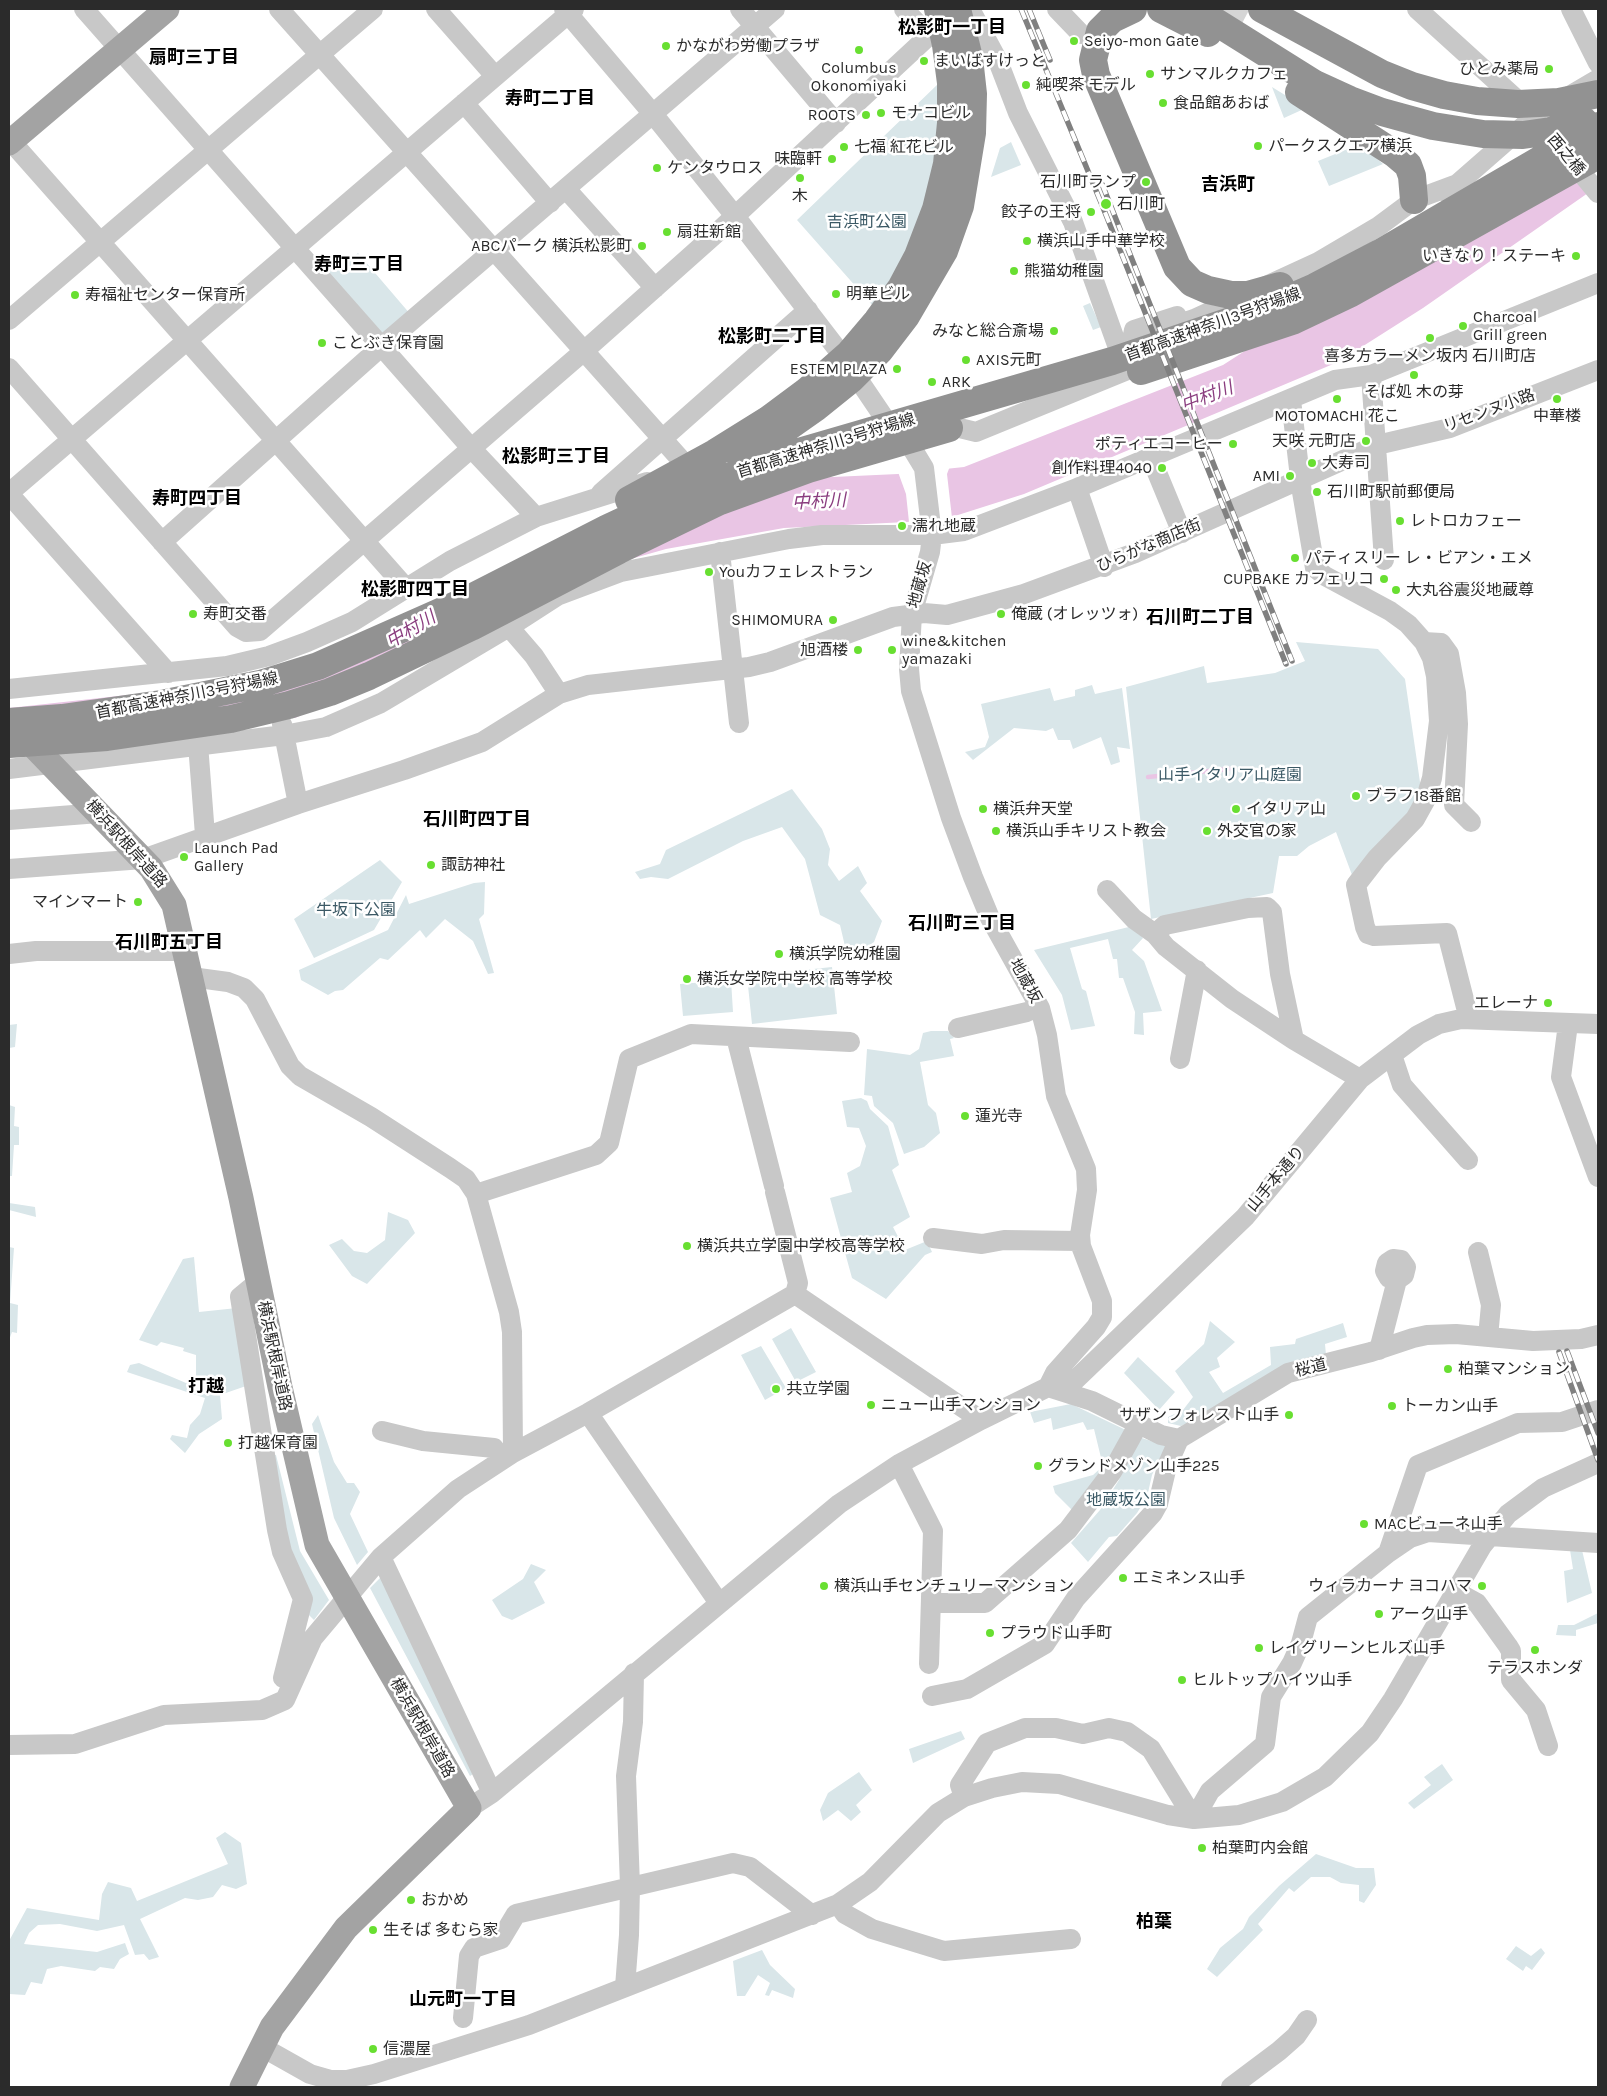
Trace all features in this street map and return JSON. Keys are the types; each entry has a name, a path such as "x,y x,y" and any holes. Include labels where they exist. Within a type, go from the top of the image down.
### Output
{"highway":[{"path":"318,666 715,453 768,420 806,391 849,354 878,322 901,288 918,256 936,209 947,164 951,123 950,83 946,45 938,9"},
{"path":"160,729 230,712 321,680 478,610 611,538 723,472 815,408 851,379 880,350 906,316 944,251 960,206 972,133 973,94 969,58 957,9"},
{"path":"1132,9 1112,19 1100,31 1093,60 1096,75 1177,267 1192,283 1208,290 1231,295 1248,295 1294,281 1538,161"},
{"path":"1161,9 1209,33 1395,154 1408,165 1412,176 1414,200"},
{"path":"1194,9 1315,84 1382,112 1433,126 1483,134 1523,135 1594,121"},
{"path":"1252,16 1336,77 1403,107 1437,118 1481,127 1523,129 1594,121"},
{"path":"1252,16 1382,74 1444,96 1518,104 1559,102 1598,94"},
{"name":"首都高速神奈川3号狩場線","path":"9,721 161,704 260,684 318,666 465,601 649,509 775,459 1112,361 1260,311 1315,287 1380,254 1538,161 1594,121"},
{"name":"首都高速神奈川3号狩場線","path":"9,744 74,740 231,719 280,708 353,682 471,627 682,519 760,485 1087,388 1240,340 1292,321 1351,293 1598,155"}],"main road":[{"path":"9,141 167,9"},
{"name":"横浜駅根岸道路","path":"9,721 143,859 156,874 170,896 186,952 280,1388 317,1545 469,1808"},
{"path":"242,2087 272,2027 346,1928 469,1808"}],"street":[{"path":"84,9 471,448 536,518"},
{"path":"279,9 691,471"},
{"path":"9,320 99,241 209,151 372,9"},
{"path":"436,9 496,76"},
{"path":"740,9 836,123"},
{"path":"162,542 382,346 775,9"},
{"path":"904,9 928,35"},
{"path":"9,368 237,627 246,632 260,631 655,288 836,123 957,9"},
{"path":"970,9 998,61 1018,113 1073,222 1125,343"},
{"path":"1057,9 1081,34"},
{"name":"西之橋","path":"1417,9 1535,116 1598,193"},
{"path":"1571,9 1598,63"},
{"path":"168,673 9,494 186,340 496,76 569,10 808,310 885,419 904,435"},
{"path":"939,423 976,432 1268,313 1397,237 1535,116 1598,79"},
{"path":"464,103 550,203"},
{"path":"9,141 407,589"},
{"path":"9,689 227,666 269,656 352,622 450,562 536,518 596,497 703,468 804,460 904,435 939,423 973,397 1059,369 1194,319 1318,262 1379,226 1414,200 1457,184"},
{"path":"566,189 655,288"},
{"path":"9,769 198,744 284,736 326,727 381,702 509,627 557,596 621,572 720,552 822,535 931,528 964,530 1077,488 1292,400 1335,380 1371,375 1598,283"},
{"path":"596,497 808,310"},
{"name":"リセンヌ小路","path":"1377,445 1450,428 1598,370"},
{"path":"1371,375 1384,560"},
{"path":"1292,400 1301,481 1315,568 1325,576 1390,611 1412,628 1424,642 1432,658 1436,676 1439,721 1432,778 1425,801 1415,819 1377,858 1356,885 1368,934 1374,936 1447,933 1469,1019"},
{"name":"地蔵坂","path":"904,435 924,468 931,528 930,552 912,614 909,669 916,708 951,818 973,878 990,918 1040,1008 1047,1035 1056,1096 1084,1161 1087,1184 1080,1241 1102,1301 1102,1317 1096,1328 1055,1373 1048,1387"},
{"name":"ひらがな商店街","path":"9,869 143,859 205,835 404,770 482,742 559,694 588,685 610,681 733,670 770,662 893,617 912,614 941,615 962,612 1024,594 1104,566 1301,481 1377,445"},
{"path":"1150,458 1182,533"},
{"path":"1077,488 1104,566"},
{"path":"720,552 739,723"},
{"path":"509,627 534,656 559,694"},
{"path":"260,631 269,656 298,804"},
{"path":"1424,642 1441,643 1449,654 1456,693 1458,724 1454,805 1471,822"},
{"path":"198,744 205,835"},
{"path":"9,820 99,813"},
{"path":"1106,890 1134,919 1155,934 1166,947 1198,970 1232,999 1294,1040 1360,1079"},
{"path":"1155,934 1165,925 1248,908 1267,907 1272,912 1280,974 1294,1040"},
{"path":"9,954 36,951 186,952"},
{"path":"1180,1059 1198,970"},
{"path":"191,977 228,982 244,988 255,999 290,1066 300,1076 371,1116 450,1168 466,1179 476,1194 510,1319 508,1457"},
{"path":"958,1028 1027,1012"},
{"name":"山手本通り","path":"469,1808 492,1792 839,1504 899,1464 981,1420 1048,1387 1071,1384 1239,1223 1360,1079 1418,1035 1439,1024 1469,1019 1598,1024"},
{"path":"1568,1024 1561,1077 1598,1177"},
{"path":"476,1194 596,1155 608,1143 629,1059 691,1034 850,1042"},
{"path":"9,1746 66,1745 164,1715 262,1710 278,1704 288,1695 308,1646 319,1631 377,1561 438,1505 508,1457 796,1294 798,1283 736,1037"},
{"path":"1392,1055 1402,1085 1468,1160"},
{"path":"933,1238 982,1244 1004,1240 1080,1241"},
{"path":"1478,1252 1491,1305 1488,1337"},
{"path":"1379,1350 1397,1280"},
{"path":"258,1282 240,1297 282,1552 303,1599 278,1704"},
{"path":"796,1294 981,1420"},
{"name":"桜道","path":"1179,1439 1288,1374 1379,1350 1426,1335 1456,1334 1533,1341 1581,1339 1598,1335"},
{"path":"932,1696 967,1690 1045,1644 1076,1598 1153,1513 1158,1504 1167,1466 1179,1439 1161,1435 1092,1401 1048,1387"},
{"path":"1388,1553 1418,1465 1518,1423 1562,1422 1598,1410"},
{"path":"588,1413 719,1603"},
{"path":"930,1603 985,1603 1068,1530 1112,1472 1138,1424"},
{"path":"382,1430 423,1441 494,1448 508,1457"},
{"path":"262,2047 310,2074 331,2080 354,2079 520,2028 838,1904 870,1882 932,1818 964,1797 1008,1784 1048,1782 1076,1787 1168,1815 1194,1819 1223,1817 1269,1808 1312,1786 1338,1766 1359,1746 1381,1717 1489,1535 1508,1514 1536,1493 1598,1463"},
{"path":"899,1464 933,1531 929,1664"},
{"path":"1194,1819 1210,1791 1265,1744 1270,1697 1296,1656 1308,1617 1388,1553 1410,1538 1428,1532 1598,1543"},
{"path":"377,1561 492,1792"},
{"path":"1455,1591 1477,1603 1508,1646 1511,1651 1511,1680 1536,1710 1548,1746"},
{"path":"625,1987 630,1886 626,1776 633,1722 634,1674"},
{"path":"964,1797 960,1784 986,1743 1025,1728 1056,1728 1083,1734 1109,1728 1127,1732 1151,1750 1194,1819"},
{"path":"463,2018 469,1956 474,1948 501,1939 516,1914 733,1863 750,1866 812,1915"},
{"path":"838,1904 845,1914 872,1929 944,1950 1070,1939"},
{"path":"1231,2087 1279,2051 1296,2036 1307,2020"}],"green space":[{"name":"吉浜町公園","path":"938,84 936,171 916,239 873,306 797,220"},
{"path":"1272,87 1306,108 1284,118"},
{"path":"1011,142 1021,165 991,177 1000,148"},
{"path":"1360,144 1383,164 1329,186 1318,161"},
{"path":"358,253 411,315 384,338 323,268 340,254 347,262"},
{"path":"1090,303 1101,327 1093,330 1083,306"},
{"path":"1414,483 1416,494 1391,498 1390,487"},
{"name":"山手イタリア山庭園","path":"1296,642 1378,649 1405,679 1421,789 1409,814 1352,875 1336,832 1309,846 1297,856 1279,856 1273,893 1151,919 1126,687 1204,666 1207,683 1275,673 1305,661"},
{"path":"1092,685 1095,694 1122,688 1130,749 1117,747 1120,762 1111,765 1101,737 1073,749 1070,740 1058,740 1053,728 1046,731 1014,728 973,760 965,752 985,747 989,737 981,704 1050,688 1054,701 1075,696 1075,690"},
{"path":"792,789 822,829 830,849 828,865 839,881 858,866 867,883 860,891 882,921 874,942 848,959 840,925 820,915 805,859 782,827 743,841 668,879 651,877 640,879 635,872 660,864 666,850"},
{"name":"牛坂下公園","path":"380,860 402,882 374,930 314,958 294,919"},
{"path":"485,882 484,914 479,919 494,973 488,974 473,941 445,919 426,938 420,930 388,960 380,958 343,990 335,991 328,995 301,980 299,970 388,930 406,895 409,904 474,883"},
{"path":"1133,926 1143,938 1132,950 1144,961 1162,1011 1143,1013 1144,1035 1134,1034 1135,1012 1123,978 1119,978 1117,959 1113,959 1108,939 1070,948 1082,989 1086,991 1095,1026 1071,1030 1062,995 1034,950"},
{"path":"832,967 837,1014 752,1024 747,976"},
{"path":"731,980 733,1012 683,1016 680,984"},
{"path":"17,1024 15,1047 9,1048 9,1025"},
{"path":"948,1031 954,1038 950,1039 954,1056 920,1062 928,1105 936,1113 940,1133 924,1147 904,1154 893,1123 874,1106 872,1096 864,1095 867,1049 910,1055 919,1049 923,1033"},
{"path":"861,1098 867,1101 870,1109 888,1126 899,1165 892,1170 910,1217 893,1227 905,1250 927,1241 932,1252 925,1255 886,1299 852,1278 830,1198 852,1192 847,1173 860,1166 866,1146 859,1128 847,1127 842,1101"},
{"path":"9,1105 15,1107 14,1126 19,1127 19,1145 14,1145 12,1176 9,1176"},
{"path":"9,1203 35,1207 36,1217 9,1210"},
{"path":"388,1212 408,1220 415,1233 367,1284 352,1276 329,1245 342,1239 354,1251 367,1253 385,1240"},
{"path":"9,1247 14,1248 10,1303 18,1305 17,1333 12,1332 9,1340"},
{"path":"194,1257 199,1312 237,1308 246,1386 220,1395 222,1419 199,1434 185,1453 170,1439 172,1435 187,1438 190,1425 200,1414 205,1398 127,1372 130,1365 139,1363 186,1383 196,1380 196,1355 183,1351 184,1348 161,1342 157,1346 139,1340 183,1259"},
{"path":"1210,1321 1235,1342 1217,1358 1220,1367 1209,1372 1223,1393 1271,1365 1270,1347 1295,1344 1296,1339 1343,1323 1347,1337 1325,1344 1326,1355 1181,1426 1168,1423 1168,1417 1183,1410 1193,1397 1175,1371 1204,1344"},
{"path":"791,1328 816,1372 796,1382 772,1339"},
{"path":"761,1346 786,1388 765,1400 741,1355"},
{"path":"1138,1357 1175,1392 1159,1410 1124,1373"},
{"path":"1071,1404 1128,1431 1075,1513 1055,1493 1053,1486 1093,1475 1103,1466 1094,1429 1087,1430 1083,1422 1053,1430 1051,1418 1034,1423 1030,1412"},
{"path":"318,1415 334,1462 347,1483 354,1483 360,1492 350,1514 368,1552 357,1565 334,1518 312,1424"},
{"name":"地蔵坂公園","path":"1139,1437 1166,1446 1152,1475 1147,1497 1137,1513 1117,1536 1109,1537 1088,1562 1071,1543 1100,1510 1119,1480"},
{"path":"270,1455 276,1455 300,1551 329,1600 314,1620 308,1614 285,1546"},
{"path":"1570,1550 1582,1550 1592,1593 1567,1603 1564,1571 1573,1569"},
{"path":"531,1564 546,1570 534,1582 545,1603 512,1620 502,1616 492,1600 523,1579"},
{"path":"383,1575 476,1772 470,1776 370,1588"},
{"path":"1598,1613 1598,1623 1576,1630 1576,1636 1556,1635 1558,1625 1574,1625"},
{"path":"961,1731 965,1739 913,1763 909,1749"},
{"path":"1442,1764 1453,1780 1414,1809 1408,1803 1431,1785 1424,1777"},
{"path":"859,1772 872,1790 856,1805 861,1812 851,1821 838,1810 823,1821 820,1810 828,1793"},
{"path":"225,1832 241,1843 247,1884 236,1889 222,1885 213,1897 198,1900 185,1898 140,1919 159,1957 149,1960 144,1954 135,1955 124,1925 97,1931 60,1924 38,1925 29,1933 24,1944 97,1952 125,1943 129,1954 120,1959 114,1969 100,1967 95,1971 61,1966 47,1969 42,1984 31,1982 25,1995 9,1994 9,1941 27,1908 99,1920 102,1894 108,1882 131,1888 137,1901 228,1864 216,1838"},
{"path":"1316,1854 1356,1868 1374,1868 1376,1885 1364,1903 1359,1901 1359,1885 1341,1883 1330,1877 1311,1877 1294,1892 1289,1888 1258,1924 1263,1930 1217,1977 1207,1969 1220,1948 1243,1929 1249,1917 1279,1886"},
{"path":"1516,1946 1531,1956 1541,1948 1545,1953 1532,1970 1526,1966 1523,1971 1506,1959"},
{"path":"762,1950 770,1965 795,1989 793,1998 772,1990 769,1996 765,1995 770,1983 758,1975 745,1996 737,1996 733,1961"}],"water":[{"name":"中村川","path":"1529,156 1598,186 1423,308 1338,362 1024,494 958,515 907,522 784,528 666,549 592,570 393,673 295,718 9,708 191,688 320,661 746,481 898,474 964,467 1223,365 1346,286"}],"pier":[{"path":"950,466 947,474 952,518 909,522 906,494 898,472"}],"waterway":[{"path":"1148,777 1229,769"}],"tunnel":[{"path":"1218,9 1243,22"}],"railway":[{"path":"1021,9 1102,205 1286,664"},
{"path":"1029,9 1050,60"},
{"path":"1102,184 1292,661"},
{"path":"1567,1351 1598,1433"},
{"path":"1559,1352 1598,1460"}],"place":[{"name":"Seiyo-mon Gate","path":"1074,41"},
{"name":"かながわ労働プラザ","path":"666,46"},
{"name":"Columbus Okonomiyaki","path":"859,50"},
{"name":"まいばすけっと","path":"924,61"},
{"name":"ひとみ薬局","path":"1549,69"},
{"name":"サンマルクカフェ","path":"1150,74"},
{"name":"純喫茶 モデル","path":"1026,85"},
{"name":"食品館あおば","path":"1163,103"},
{"name":"モナコビル","path":"881,113"},
{"name":"ROOTS","path":"866,115"},
{"name":"パークスクエア横浜","path":"1258,146"},
{"name":"七福 紅花ビル","path":"844,147"},
{"name":"味臨軒","path":"832,159"},
{"name":"ケンタウロス","path":"657,168"},
{"name":"木","path":"800,178"},
{"name":"石川町ランプ","path":"1146,182"},
{"name":"石川町","path":"1106,204"},
{"name":"餃子の王将","path":"1091,212"},
{"name":"扇荘新館","path":"667,232"},
{"name":"横浜山手中華学校","path":"1027,241"},
{"name":"ABCパーク 横浜松影町","path":"642,246"},
{"name":"いきなり！ステーキ","path":"1576,256"},
{"name":"熊猫幼稚園","path":"1014,271"},
{"name":"明華ビル","path":"836,294"},
{"name":"寿福祉センター保育所","path":"75,295"},
{"name":"Charcoal Grill green","path":"1463,326"},
{"name":"みなと総合斎場","path":"1054,331"},
{"name":"喜多方ラーメン坂内 石川町店","path":"1430,338"},
{"name":"ことぶき保育園","path":"322,343"},
{"name":"AXIS元町","path":"966,360"},
{"name":"ESTEM PLAZA","path":"897,369"},
{"name":"そば処 木の芽","path":"1414,375"},
{"name":"ARK","path":"932,382"},
{"name":"MOTOMACHI 花こ","path":"1337,399"},
{"name":"中華楼","path":"1557,399"},
{"name":"天咲 元町店","path":"1366,441"},
{"name":"ポティエコーヒー","path":"1233,444"},
{"name":"大寿司","path":"1312,463"},
{"name":"創作料理4040","path":"1162,468"},
{"name":"AMI","path":"1290,476"},
{"name":"石川町駅前郵便局","path":"1317,492"},
{"name":"レトロカフェー","path":"1400,521"},
{"name":"濡れ地蔵","path":"902,526"},
{"name":"パティスリー レ・ビアン・エメ","path":"1295,558"},
{"name":"Youカフェレストラン","path":"709,572"},
{"name":"CUPBAKE カフェリコ","path":"1384,579"},
{"name":"大丸谷震災地蔵尊","path":"1396,590"},
{"name":"寿町交番","path":"193,614"},
{"name":"俺蔵 (オレッツォ)","path":"1001,614"},
{"name":"SHIMOMURA","path":"833,620"},
{"name":"旭酒楼","path":"858,650"},
{"name":"wine&kitchen yamazaki","path":"892,650"},
{"name":"ブラフ18番館","path":"1356,796"},
{"name":"横浜弁天堂","path":"983,809"},
{"name":"イタリア山","path":"1236,809"},
{"name":"横浜山手キリスト教会","path":"996,831"},
{"name":"外交官の家","path":"1207,831"},
{"name":"Launch Pad Gallery","path":"184,857"},
{"name":"諏訪神社","path":"431,865"},
{"name":"マインマート","path":"138,902"},
{"name":"横浜学院幼稚園","path":"779,954"},
{"name":"横浜女学院中学校 高等学校","path":"687,979"},
{"name":"エレーナ","path":"1548,1003"},
{"name":"蓮光寺","path":"965,1116"},
{"name":"横浜共立学園中学校高等学校","path":"687,1246"},
{"name":"柏葉マンション","path":"1448,1369"},
{"name":"共立学園","path":"776,1389"},
{"name":"ニュー山手マンション","path":"871,1405"},
{"name":"トーカン山手","path":"1392,1406"},
{"name":"サザンフォレスト山手","path":"1289,1415"},
{"name":"打越保育園","path":"228,1443"},
{"name":"グランドメゾン山手225","path":"1038,1466"},
{"name":"MACビューネ山手","path":"1364,1524"},
{"name":"エミネンス山手","path":"1123,1578"},
{"name":"横浜山手センチュリーマンション","path":"824,1586"},
{"name":"ウィラカーナ ヨコハマ","path":"1482,1586"},
{"name":"アーク山手","path":"1379,1614"},
{"name":"プラウド山手町","path":"990,1633"},
{"name":"レイグリーンヒルズ山手","path":"1259,1648"},
{"name":"テラスホンダ","path":"1535,1650"},
{"name":"ヒルトップハイツ山手","path":"1182,1680"},
{"name":"柏葉町内会館","path":"1202,1848"},
{"name":"おかめ","path":"411,1900"},
{"name":"生そば 多むら家","path":"373,1930"},
{"name":"信濃屋","path":"373,2049"}],"district":[{"name":"松影町一丁目","path":"952,28"},
{"name":"扇町三丁目","path":"194,58"},
{"name":"寿町二丁目","path":"550,99"},
{"name":"吉浜町","path":"1228,185"},
{"name":"寿町三丁目","path":"359,265"},
{"name":"松影町二丁目","path":"772,337"},
{"name":"松影町三丁目","path":"556,457"},
{"name":"寿町四丁目","path":"197,499"},
{"name":"松影町四丁目","path":"415,590"},
{"name":"石川町二丁目","path":"1200,618"},
{"name":"石川町四丁目","path":"477,820"},
{"name":"石川町三丁目","path":"962,924"},
{"name":"石川町五丁目","path":"169,943"},
{"name":"打越","path":"206,1387"},
{"name":"柏葉","path":"1154,1922"},
{"name":"山元町一丁目","path":"463,2000"}]}
